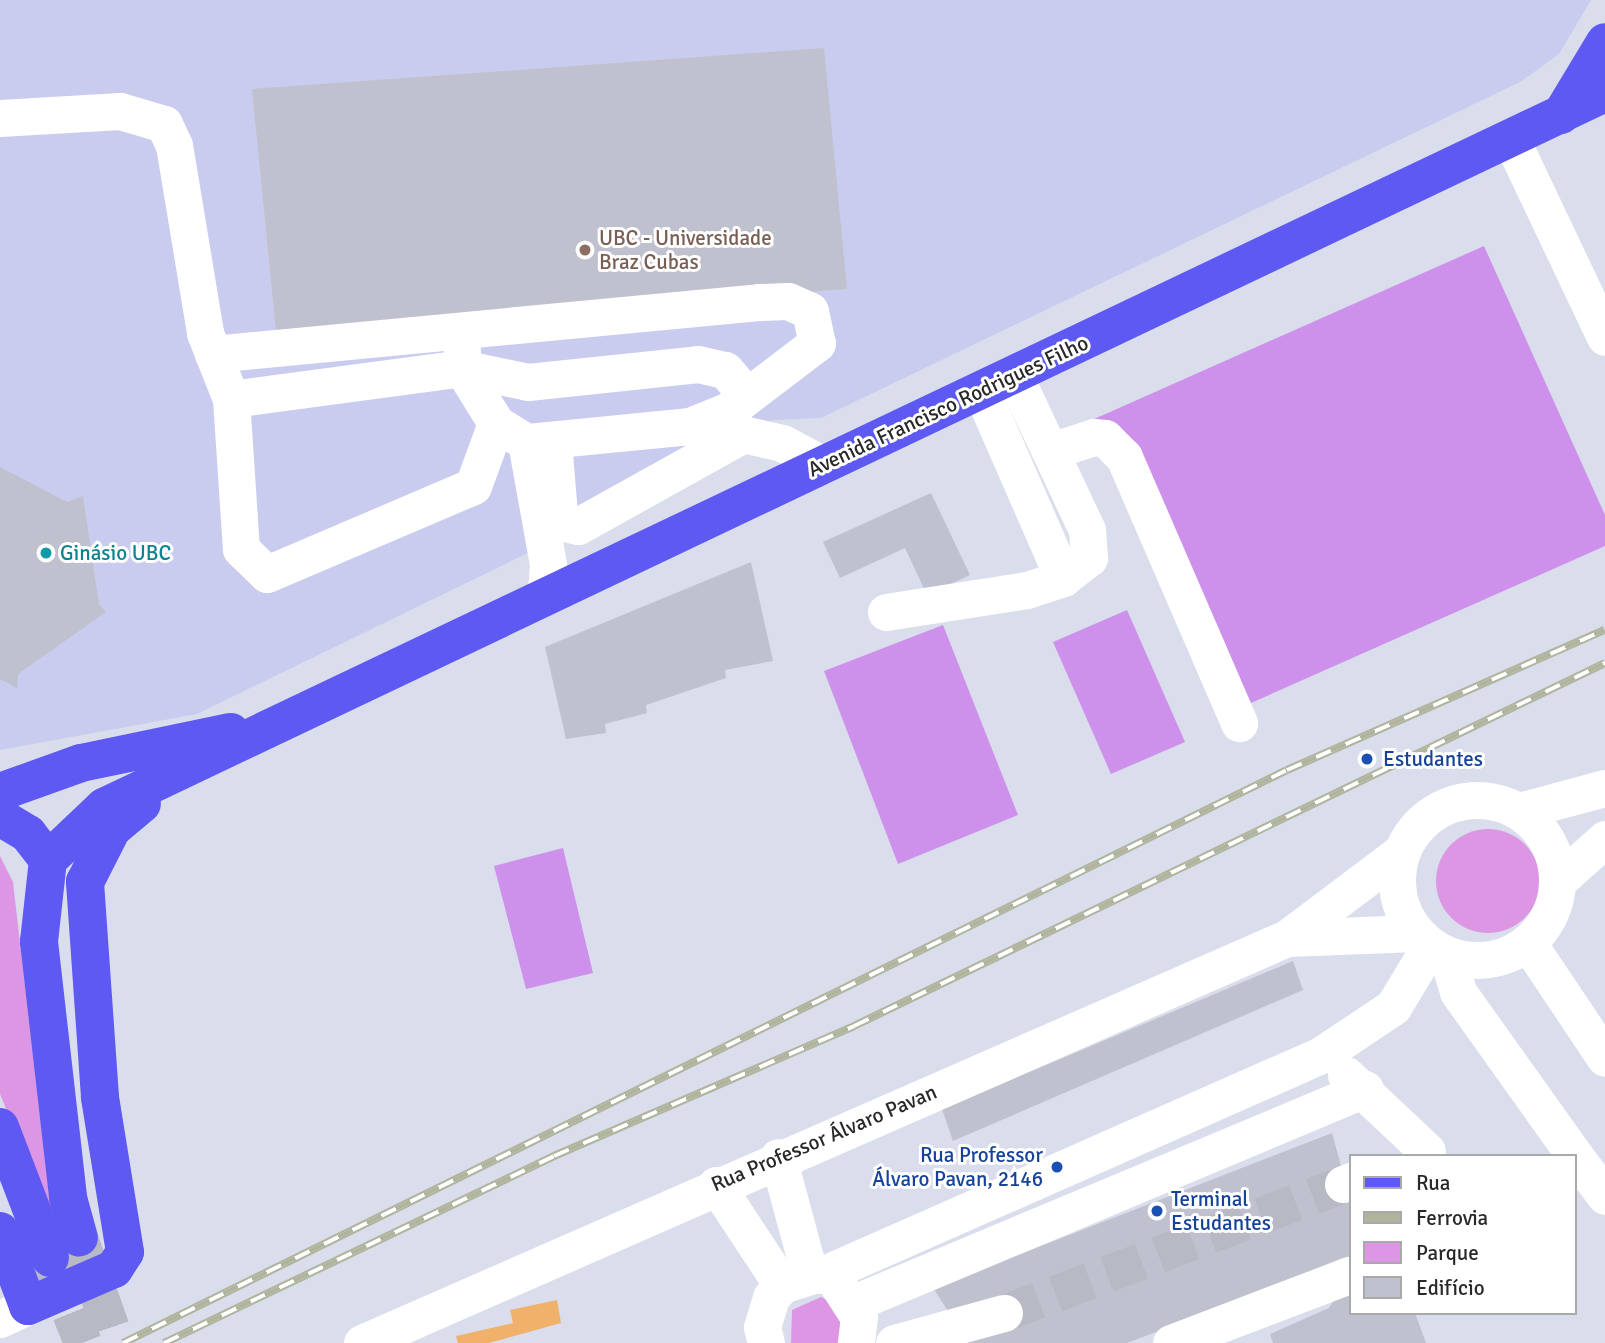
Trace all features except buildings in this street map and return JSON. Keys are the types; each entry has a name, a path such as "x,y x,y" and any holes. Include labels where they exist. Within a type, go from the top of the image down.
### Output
{"main road":[{"path":"1561,114 1605,42"},
{"name":"Avenida Francisco Rodrigues Filho","path":"48,860 104,807 177,777 291,718 1605,93"},
{"name":"Avenida Francisco Rodrigues Filho","path":"0,792 81,763 291,718"},
{"path":"0,1231 14,1313 114,1269 125,1252 100,1097 85,882 112,829 177,777"},
{"path":"0,817 27,834 48,860 39,942 68,1198 64,1248 0,1127"}],"street":[{"path":"0,118 120,111 164,124 174,145 213,354 231,399 241,549 267,575 473,485 496,423"},
{"path":"1511,139 1605,337"},
{"path":"213,354 462,328 788,301 810,312 817,343 747,395 690,426 539,443 496,423 462,368 462,328"},
{"path":"231,399 462,368 528,382 698,364 724,370 747,395"},
{"path":"886,612 1063,578 1089,558 1091,546 1050,451 997,383"},
{"path":"997,383 1063,578"},
{"path":"539,443 559,514 578,526 743,434 782,443 824,465"},
{"path":"1050,451 1094,437 1105,438 1124,457 1240,723"},
{"path":"539,443 548,564 546,596"},
{"path":"1518,811 1605,788"},
{"path":"1431,945 1475,960 1503,956 1528,943 1554,905 1558,881 1548,841 1518,811 1492,801 1446,807 1416,827 1401,852 1399,899 1431,945 1458,992 1574,1154"},
{"path":"1558,881 1605,839"},
{"name":"Rua Professor Álvaro Pavan","path":"362,1343 778,1157 1287,938 1401,852"},
{"name":"Rua Professor Álvaro Pavan","path":"1287,938 1431,945"},
{"path":"1528,943 1605,1058"},
{"path":"766,1343 764,1311 805,1279 1321,1055 1393,1007 1431,945"},
{"path":"1321,1055 1365,1089 1424,1154"},
{"path":"716,1185 805,1279 854,1303 1365,1089"},
{"path":"778,1157 805,1279"},
{"path":"1577,1159 1605,1196"},
{"path":"1171,1343 1349,1275"},
{"path":"854,1303 856,1343"},
{"path":"894,1343 1004,1313"}],"shaded area":[{"name":"UBC - Universidade Braz Cubas","path":"0,0 1591,0 1559,54 1520,82 821,418 773,420 541,528 538,548 197,714 0,750"},
{"path":"1484,246 1605,515 1605,546 1224,715 1092,420"},
{"path":"1127,610 1185,742 1111,774 1053,642"},
{"path":"943,625 1018,815 898,864 824,671"},
{"path":"563,848 593,973 526,989 494,866"},
{"path":"557,1300 561,1323 489,1343 458,1343 456,1336 513,1323 510,1310"}],"green space":[{"path":"1488,829 1508,833 1525,844 1536,861 1540,881 1536,901 1525,918 1508,929 1488,933 1468,929 1451,918 1440,901 1436,881 1440,861 1451,844 1468,833"},
{"path":"0,856 13,882 52,1222 0,1094"},
{"path":"821,1297 840,1306 845,1343 791,1343 792,1310"}],"tunnel":[{"path":"1004,1313 1343,1184"},
{"path":"79,1238 116,1343"},
{"path":"50,1260 83,1343"}],"railway":[{"path":"123,1343 1287,770 1605,630"},
{"path":"164,1343 554,1156 854,1026 1605,663"}],"place":[{"name":"UBC - Universidade Braz Cubas","path":"585,250"},
{"name":"Ginásio UBC","path":"46,553"},
{"name":"Estudantes","path":"1367,759"},
{"name":"Rua Professor Álvaro Pavan, 2146","path":"1057,1167"},
{"name":"Terminal Estudantes","path":"1157,1211"}]}
